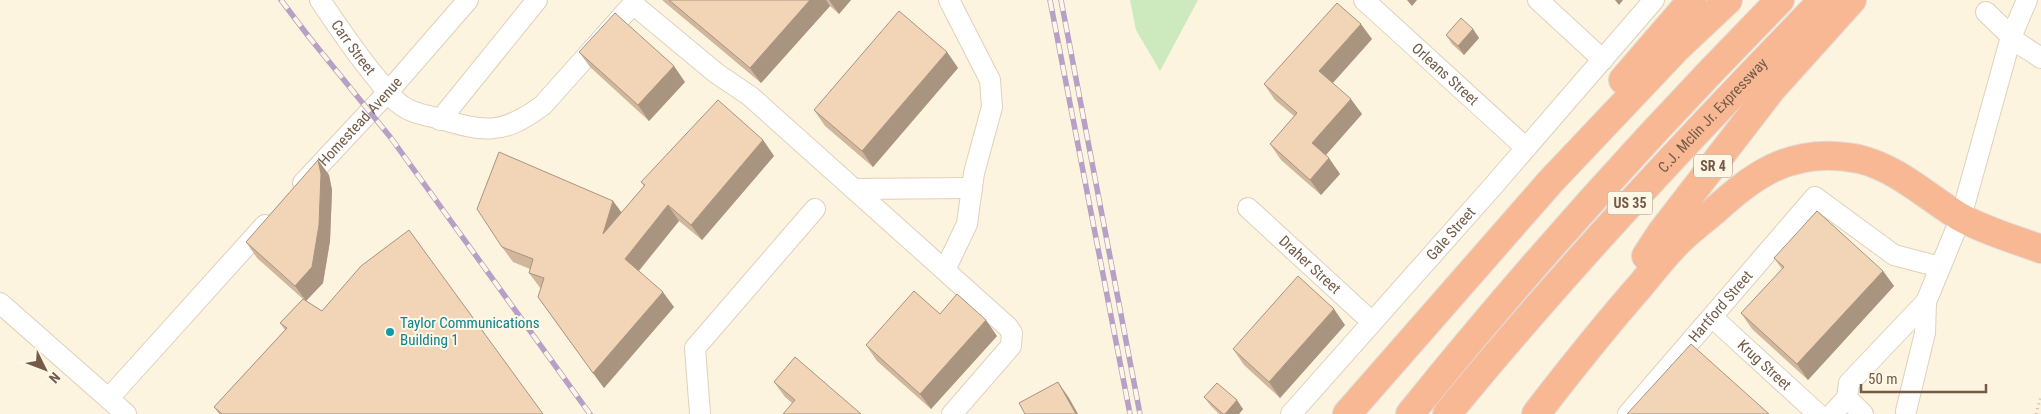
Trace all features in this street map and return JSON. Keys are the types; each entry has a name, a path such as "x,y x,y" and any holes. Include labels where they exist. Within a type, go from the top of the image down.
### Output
{"highway":[{"path":"1551,181 1605,101 1692,0"},
{"path":"1347,414 1551,181 1677,48 1728,0"},
{"name":"C.J. Mclin Jr. Expressway","path":"1410,414 1582,211 1717,64 1780,0"},
{"name":"C.J. Mclin Jr. Expressway","path":"1447,414 1494,356 1660,170 1823,0"},
{"name":"SR 4","path":"1536,414 1590,344 1667,225 1770,90 1852,0"},
{"path":"1590,344 1679,242 1749,181 1774,167 1793,160 1832,155 1868,162 1885,168 1961,217 1988,230 2041,249"}],"street":[{"name":"Carr Street","path":"320,0 362,61 402,106 440,120 484,130 512,125 526,118 543,105 631,2"},
{"name":"Homestead Avenue","path":"288,199 388,92 468,0"},
{"path":"440,120 537,0"},
{"path":"945,270 967,224 974,173 992,107 990,80 948,0"},
{"name":"Orleans Street","path":"1364,0 1526,148"},
{"path":"1538,0 1606,56"},
{"name":"Gale Street","path":"1291,414 1654,0"},
{"path":"1900,413 1925,333 1926,302 1961,217 2011,37 2027,0"},
{"path":"631,2 716,73 750,96 1008,327 1012,333 1011,346 952,414"},
{"path":"1986,12 2011,37 2041,58"},
{"path":"854,189 972,188"},
{"name":"Hartford Street","path":"1628,414 1814,197 1894,255 1940,267"},
{"name":"Draher Street","path":"1248,208 1372,322"},
{"path":"700,414 695,348 815,209"},
{"path":"109,398 275,214"},
{"path":"1832,414 1847,398 1849,383 1926,302"},
{"path":"0,303 126,414"},
{"name":"Krug Street","path":"1712,317 1818,414"},
{"path":"1847,398 1863,414"}],"path":[{"path":"2036,414 2041,396"}],"green space":[{"path":"1130,0 1198,0 1160,71 1136,30"}],"building":[{"path":"669,0 810,0 750,68"},
{"path":"1337,3 1361,24 1319,71 1351,99 1312,143 1329,158 1310,180 1270,144 1297,113 1264,84"},
{"path":"899,11 947,52 862,151 814,110"},
{"path":"615,13 674,66 638,105 579,52"},
{"path":"1461,18 1473,29 1458,46 1446,35"},
{"path":"718,100 763,140 691,225 668,205 625,259 663,292 593,373 538,297 544,278 529,273 533,259 502,247 477,209 499,152 613,201 603,234 645,185 641,182"},
{"path":"318,160 321,174 319,225 312,267 295,286 246,242"},
{"path":"1817,211 1883,271 1797,364 1741,313 1784,267 1774,258"},
{"name":"Taylor Communications Building 1","path":"409,230 543,414 222,414 214,407 287,328 280,323 303,299 322,311 361,266"},
{"path":"1298,276 1334,309 1269,382 1233,349"},
{"path":"914,291 940,314 957,294 986,320 920,394 866,345"},
{"path":"1691,344 1769,414 1627,414"},
{"path":"795,357 861,414 783,414 795,400 774,382"},
{"path":"1058,382 1076,414 1025,414 1019,403"},
{"path":"1217,383 1237,400 1225,414 1204,397"}],"railway":[{"path":"281,0 391,138 590,414"},
{"path":"1050,0 1130,414"},
{"path":"1061,0 1140,414"}],"place":[{"name":"Taylor Communications Building 1","path":"390,332"}]}
